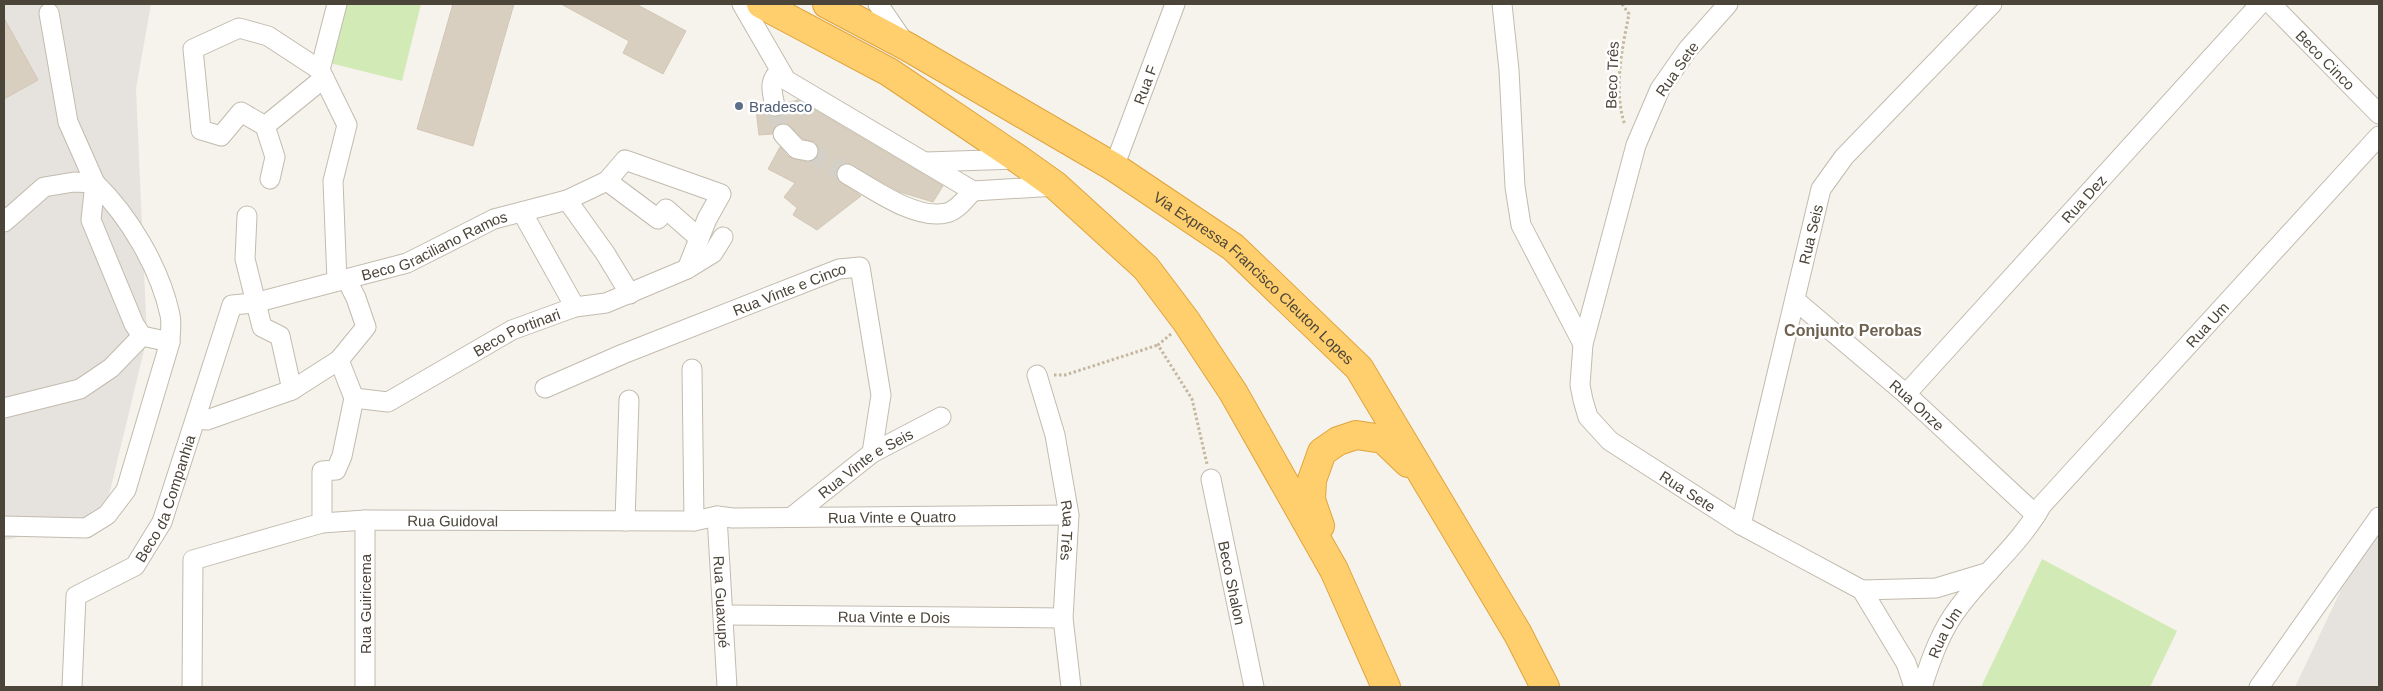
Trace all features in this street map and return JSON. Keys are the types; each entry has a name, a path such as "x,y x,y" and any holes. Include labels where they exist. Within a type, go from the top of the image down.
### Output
{"highway":[{"path":"761,4 888,72 1018,159 1056,186 1146,268 1186,321 1233,392 1334,570 1386,687"},
{"name":"Via Expressa Francisco Cleuton Lopes","path":"827,4 908,47 1114,167 1233,247 1359,368 1518,634 1545,687"},
{"path":"1334,570 1311,500 1312,480 1322,452 1338,441 1356,435 1383,439 1427,481"}],"street":[{"path":"264,126 322,74 336,4"},
{"path":"742,4 786,80 926,162 972,192 1056,186"},
{"path":"878,4 908,47"},
{"name":"Rua F","path":"1114,167 1175,4"},
{"path":"1502,4 1509,70 1515,187 1521,225 1583,344"},
{"name":"Rua Sete","path":"1728,4 1688,49 1660,89 1636,145 1583,344 1580,385 1588,417 1610,441 1741,525 1862,590 1936,588 1989,572"},
{"name":"Rua Seis","path":"1741,525 1821,189 1844,157 1992,4"},
{"name":"Rua Dez","path":"1906,394 2260,4"},
{"name":"Beco Cinco","path":"2272,4 2379,114"},
{"path":"4,526 86,528 107,515 126,490 170,342 171,316 149,256 116,203 95,183 68,122 48,13"},
{"path":"196,419 207,420 292,390 339,360 366,327 356,298 342,280 333,180 347,125 322,74 268,36 239,28 193,48 201,130 221,136 242,112 264,126 275,157 270,179"},
{"path":"776,106 771,84 773,77 780,71"},
{"path":"783,134 796,149 808,151"},
{"name":"Rua Um","path":"1922,687 1936,646 1958,608 2036,515 2042,505 2379,136"},
{"name":"Rua Um","path":"2036,515 2048,512 2379,148"},
{"path":"926,162 1018,159"},
{"name":"Beco Graciliano Ramos","path":"232,306 254,303 407,263 494,218 567,200 607,181 625,160 721,194 698,238"},
{"path":"847,174 899,204 924,212 946,213 956,209 972,192"},
{"path":"607,181 658,219 666,210 698,238 687,269"},
{"path":"4,222 44,187 74,182 95,183"},
{"path":"95,183 91,220 134,324 142,336 170,342"},
{"path":"567,200 605,253 630,294"},
{"path":"522,212 574,307"},
{"path":"247,216 245,259 254,303 262,327 280,336 292,390"},
{"name":"Beco Portinari","path":"354,398 388,402 512,330 574,307 606,303 687,269 713,253 723,237"},
{"name":"Rua Vinte e Cinco","path":"545,388 623,354 840,269 860,267 881,396 872,453"},
{"name":"Rua Onze","path":"1795,300 1906,394 2036,515"},
{"name":"Beco da Companhia","path":"72,687 76,596 135,566 162,522 232,306"},
{"path":"4,408 80,389 111,368 142,336"},
{"path":"322,523 322,470 336,470 342,456 354,398 339,360"},
{"path":"692,369 694,521"},
{"name":"Rua Três","path":"1038,375 1056,435 1069,515 1063,618 1071,687"},
{"path":"625,521 629,400"},
{"name":"Rua Vinte e Seis","path":"793,516 872,453 941,417"},
{"name":"Beco Shalon","path":"1211,479 1254,687"},
{"name":"Rua Vinte e Quatro","path":"717,516 733,518 1069,515"},
{"name":"Rua Guidoval","path":"192,687 193,560 322,523 365,520 694,521 717,516"},
{"name":"Rua Guaxupé","path":"717,516 727,687"},
{"path":"2259,687 2379,517"},
{"name":"Rua Guiricema","path":"365,520 365,687"},
{"path":"1862,590 1906,663 1914,687"},
{"name":"Rua Vinte e Dois","path":"724,615 1063,618"}],"path":[{"name":"Beco Três","path":"1622,4 1629,14 1622,52 1619,110 1626,128 1636,145"},
{"path":"1038,375 1065,375 1158,345 1186,321"},
{"path":"1158,345 1192,399 1211,479"}],"shaded area":[{"path":"4,4 151,4 136,89 147,338 103,520 4,540"},
{"path":"2379,510 2379,687 2295,687"}],"green space":[{"path":"345,4 421,4 402,81 330,63"},
{"path":"2042,559 2177,631 2150,687 1981,687"}],"building":[{"path":"453,4 514,4 473,146 417,129"},
{"path":"561,4 636,4 686,31 663,74 623,53 629,41"},
{"path":"4,18 38,80 4,99"},
{"path":"798,100 943,186 933,202 900,192 847,163 838,168 837,179 861,196 817,230 793,215 797,208 784,197 795,183 768,169 780,147 789,157 806,162 817,158 819,148 815,142 803,139 786,123 776,125 772,134 759,135 756,110 764,108 771,116 778,117 785,110 786,103"}],"tunnel":[{"path":"775,106 783,134"},
{"path":"808,151 847,174"}],"place":[{"name":"Bradesco","path":"739,106"}],"district":[{"name":"Conjunto Perobas","path":"1853,330"}]}
